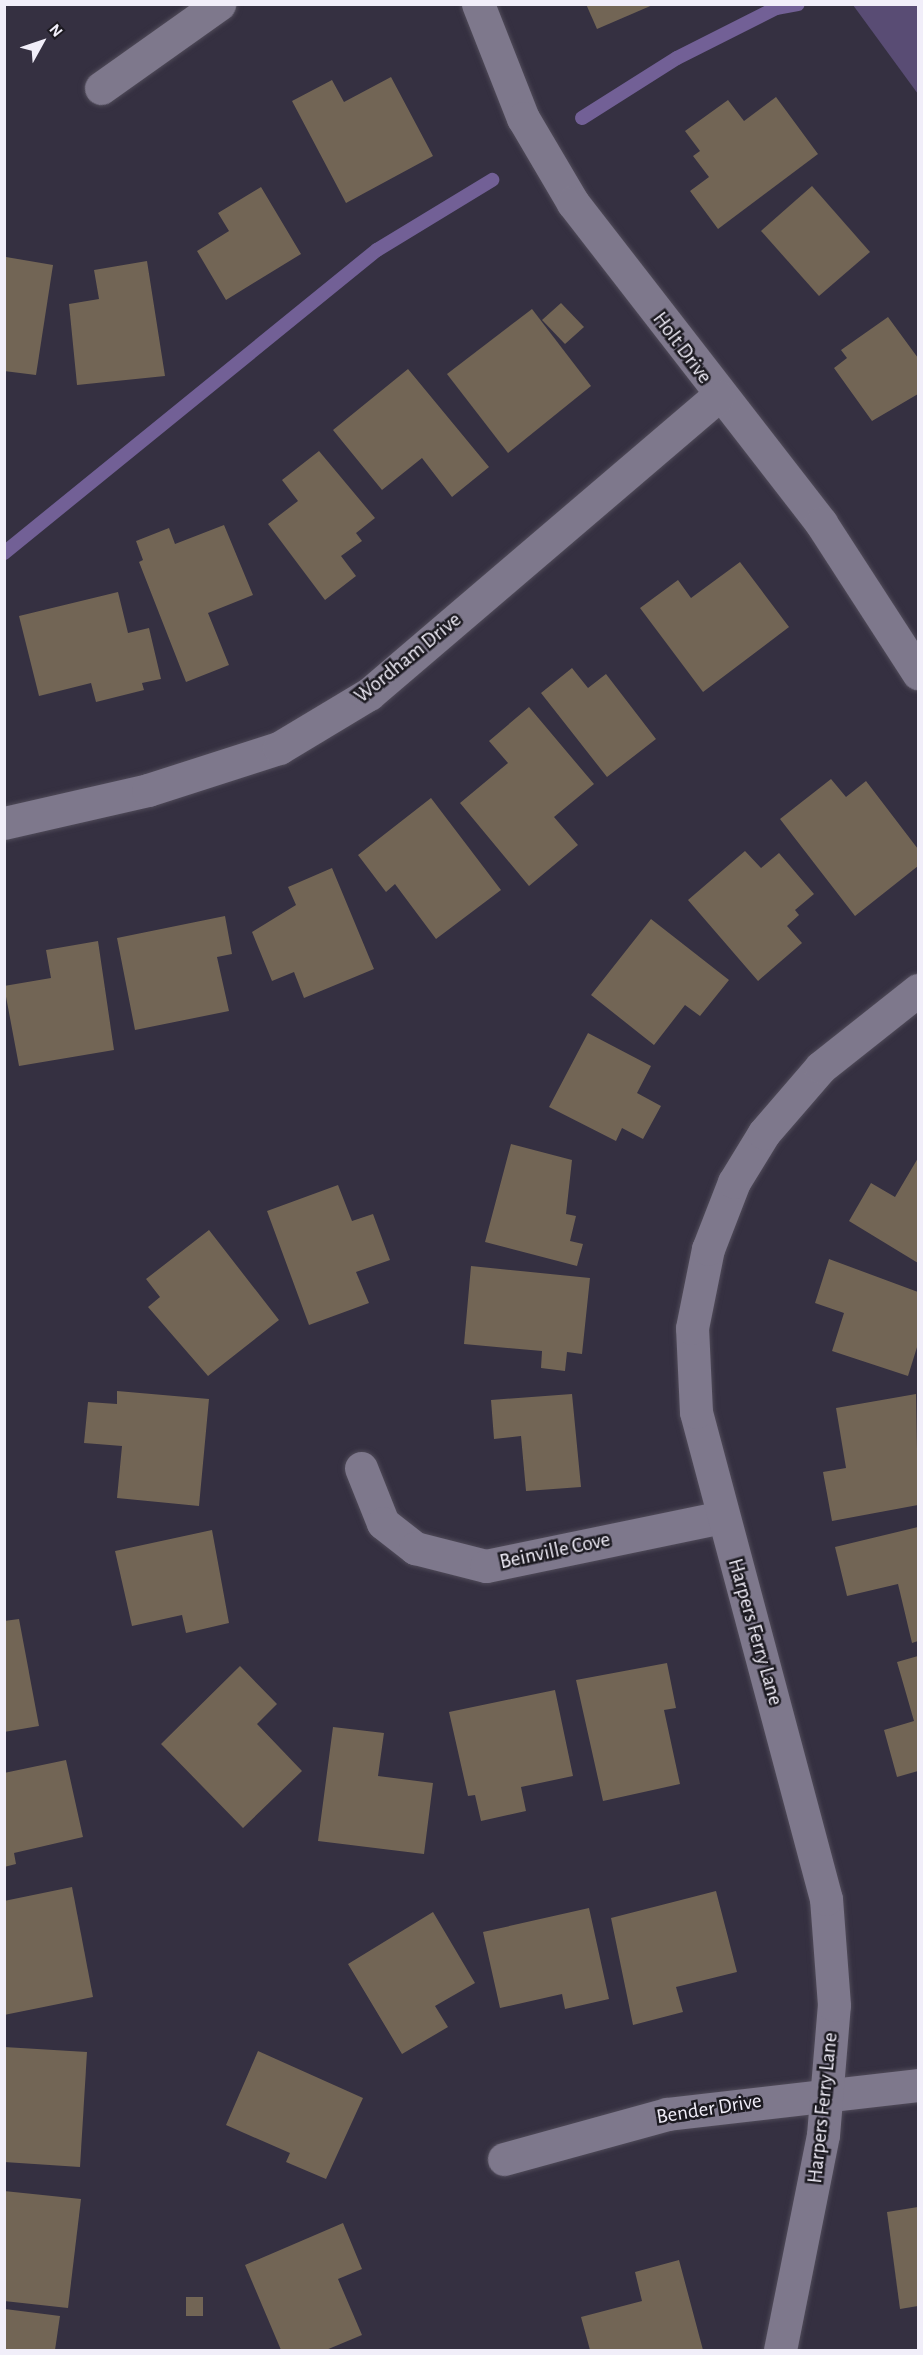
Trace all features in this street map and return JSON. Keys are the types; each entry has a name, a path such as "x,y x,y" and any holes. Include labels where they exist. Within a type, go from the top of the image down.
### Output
{"street":[{"path":"100,88 219,4"},
{"name":"Holt Drive","path":"478,4 523,118 573,203 718,396 821,523 918,673"},
{"name":"Wordham Drive","path":"4,823 148,790 279,748 369,694 718,396"},
{"name":"Harpers Ferry Lane","path":"780,2350 816,2186 834,2004 826,1899 723,1517 696,1402 692,1328 708,1249 734,1182 764,1133 821,1067 918,990"},
{"name":"Beinville Cove","path":"361,1468 383,1523 414,1548 486,1566 723,1517"},
{"name":"Bender Drive","path":"504,2159 667,2114 825,2092 918,2085"}],"shaded area":[{"path":"853,5 918,5 918,94"}],"building":[{"path":"586,4 655,4 597,29"},
{"path":"391,77 433,156 346,203 292,101 332,80 344,102"},
{"path":"776,97 818,154 718,229 690,191 709,177 693,156 700,151 685,131 728,100 744,121"},
{"path":"812,186 870,252 819,296 761,231"},
{"path":"261,187 301,254 226,300 197,251 229,231 218,213"},
{"path":"6,257 53,265 36,375 4,371"},
{"path":"147,261 165,376 77,385 69,304 99,299 94,270"},
{"path":"561,303 584,327 565,344 542,320"},
{"path":"532,309 591,386 508,453 447,374"},
{"path":"888,317 918,358 918,394 872,421 834,368 847,358 841,350"},
{"path":"408,369 489,467 452,497 422,458 382,490 333,430"},
{"path":"319,451 375,518 356,533 362,541 341,556 356,576 325,600 268,524 298,501 282,480"},
{"path":"224,525 253,595 208,613 229,665 186,682 139,562 143,560 136,541 169,528 175,544"},
{"path":"740,562 789,627 703,692 640,608 678,580 691,598"},
{"path":"118,592 128,633 149,628 161,679 142,683 144,690 96,702 91,683 39,696 19,616"},
{"path":"572,668 588,688 606,674 656,739 607,777 541,693"},
{"path":"529,707 594,784 554,817 578,845 529,886 460,803 508,763 489,741"},
{"path":"831,779 846,797 866,781 918,849 918,866 855,916 780,819"},
{"path":"431,798 501,890 436,939 395,884 386,892 358,855"},
{"path":"745,851 761,868 779,853 814,894 795,910 799,915 787,926 802,943 758,981 688,900"},
{"path":"332,868 374,969 304,998 294,972 272,981 252,932 296,905 288,887"},
{"path":"225,916 232,954 217,957 229,1011 135,1030 117,938"},
{"path":"651,919 729,980 700,1016 685,1005 654,1045 591,995"},
{"path":"98,941 114,1050 19,1066 4,986 51,978 46,950"},
{"path":"588,1033 651,1066 637,1093 661,1106 643,1139 622,1128 616,1141 549,1107"},
{"path":"511,1144 572,1160 566,1214 576,1216 570,1241 583,1244 577,1266 485,1242"},
{"path":"918,1158 918,1263 849,1221 871,1183 895,1197"},
{"path":"338,1185 352,1221 373,1214 390,1260 356,1272 369,1303 309,1325 267,1211"},
{"path":"209,1230 279,1320 208,1376 148,1307 160,1297 146,1279"},
{"path":"829,1259 918,1292 918,1344 908,1376 832,1351 844,1313 815,1303"},
{"path":"471,1266 590,1278 582,1354 567,1352 565,1371 541,1368 542,1351 464,1344"},
{"path":"117,1391 209,1399 199,1506 117,1498 122,1446 84,1443 88,1402 117,1404"},
{"path":"572,1394 581,1487 526,1491 521,1436 494,1439 491,1400"},
{"path":"916,1394 918,1505 832,1521 823,1472 846,1468 836,1408"},
{"path":"918,1527 918,1641 912,1643 898,1584 847,1596 835,1547"},
{"path":"212,1530 229,1623 186,1633 182,1615 132,1626 115,1551"},
{"path":"19,1619 39,1726 4,1732 4,1621"},
{"path":"918,1656 918,1771 897,1777 884,1730 914,1721 897,1662"},
{"path":"667,1663 676,1708 664,1710 680,1784 603,1801 576,1680"},
{"path":"240,1666 277,1704 257,1724 302,1771 243,1828 161,1744"},
{"path":"555,1690 573,1776 521,1787 526,1811 481,1821 475,1795 468,1796 449,1712"},
{"path":"333,1727 384,1733 378,1776 433,1783 424,1854 318,1841"},
{"path":"66,1760 83,1837 14,1853 16,1864 4,1867 4,1773"},
{"path":"72,1887 93,1997 4,2015 4,1901"},
{"path":"716,1891 737,1972 676,1987 683,2012 633,2025 611,1918"},
{"path":"589,1908 609,1999 565,2009 562,1994 500,2008 483,1932"},
{"path":"433,1912 475,1983 435,2006 448,2027 402,2054 348,1964"},
{"path":"4,2047 87,2052 80,2167 4,2162"},
{"path":"258,2051 363,2098 326,2179 286,2162 290,2153 226,2125"},
{"path":"4,2191 81,2199 68,2308 4,2301"},
{"path":"918,2207 918,2306 900,2309 887,2212"},
{"path":"343,2223 362,2269 338,2279 362,2335 326,2350 281,2350 245,2265"},
{"path":"679,2260 703,2350 590,2350 581,2317 642,2301 635,2272"},
{"path":"186,2297 203,2297 203,2316 186,2316"},
{"path":"5,2309 60,2316 55,2350 5,2350"}],"waterway":[{"path":"582,118 677,58 776,8 798,4"},
{"path":"4,553 377,250 492,180"}]}
